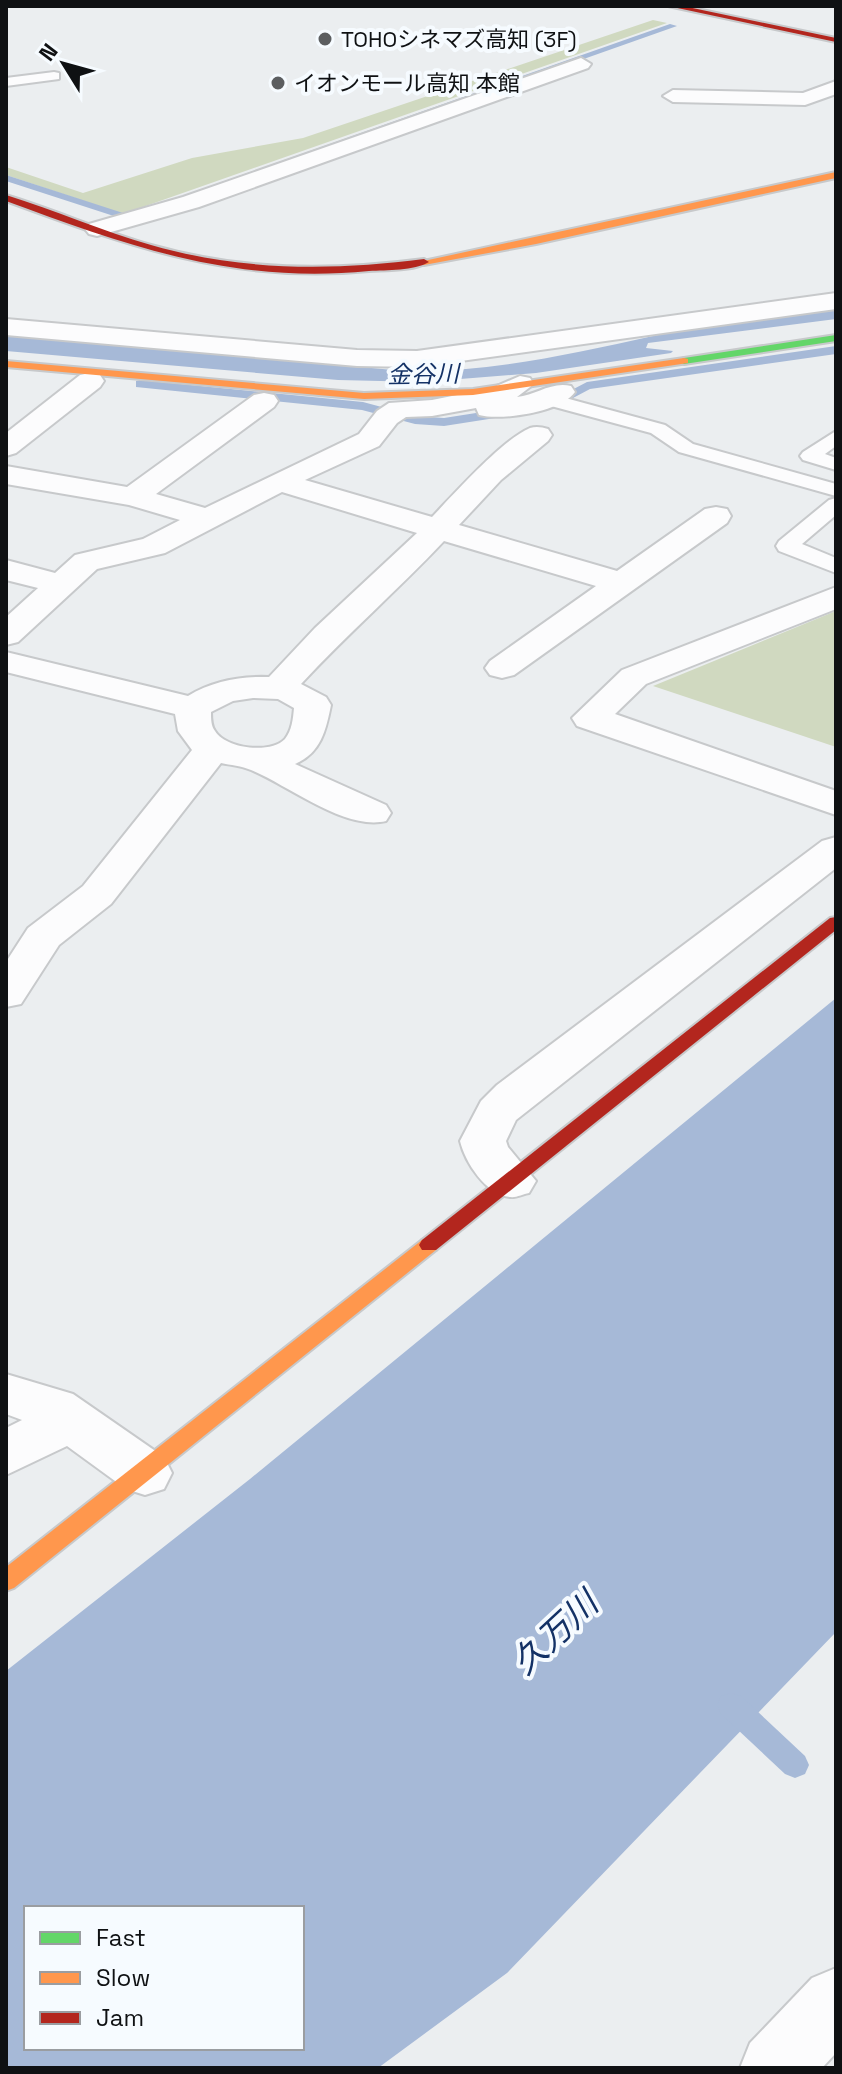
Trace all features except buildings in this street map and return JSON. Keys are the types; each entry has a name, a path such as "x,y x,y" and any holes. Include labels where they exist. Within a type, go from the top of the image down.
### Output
{"street":[{"path":"672,6 836,40"},
{"path":"716,6 836,32"},
{"path":"97,229 191,202 581,64"},
{"path":"673,96 805,99 836,87"},
{"path":"6,198 182,257 221,265 299,270 378,268 438,262 836,175"},
{"path":"6,327 357,358 417,359 836,301"},
{"path":"6,364 364,396 422,396 473,392 836,338"},
{"path":"6,447 90,381"},
{"path":"6,635 86,562 154,546 210,519 279,482 369,440 393,413 500,395 520,384"},
{"path":"393,413 447,413 557,398"},
{"path":"133,497 264,401"},
{"path":"277,689 327,635 398,571 490,474 538,435"},
{"path":"6,475 133,497 210,519"},
{"path":"279,482 622,583"},
{"path":"502,668 716,516"},
{"path":"6,570 62,585"},
{"path":"836,597 634,677 581,725 836,804"},
{"path":"6,662 194,708 214,694 230,689 277,689 300,696 313,705 308,732 296,748 263,761"},
{"path":"194,708 194,729 200,740 212,749 263,761 306,785 372,813"},
{"path":"6,994 43,937 97,895 212,749"},
{"path":"512,1181 486,1153 483,1141 497,1112 513,1096 836,849"},
{"path":"6,1581 836,922"},
{"path":"6,1394 54,1409 145,1473"},
{"path":"6,1453 70,1420"},
{"path":"775,2068 836,2002"}],"lane":[{"path":"6,82 54,76"},
{"path":"557,398 658,429 686,448 836,490"},
{"path":"836,437 810,456 836,464"},
{"path":"836,504 787,546 836,566"}],"green space":[{"path":"653,20 667,23 123,214 6,175 6,167 83,193 192,158 303,138"},
{"path":"836,611 836,747 653,686"}],"water":[{"name":"金谷川","path":"836,309 836,319 648,343 646,348 673,351 671,353 536,373 423,382 338,380 6,351 6,334 404,371 435,371 529,361 698,328"},
{"name":"久万川","path":"836,998 836,1632 507,1973 378,2068 6,2068 6,1671 250,1479"}],"waterway":[{"path":"190,195 673,26"},
{"path":"6,178 123,216 144,210"},
{"path":"551,404 587,386 836,350"},
{"path":"140,384 363,406 415,420 444,422 508,412"},
{"path":"731,1705 795,1765"}],"traffic: fast":[{"path":"684,361 836,338"}],"traffic: slow":[{"path":"424,262 536,241 836,175"},
{"path":"6,364 364,396 473,392 684,361"},
{"path":"6,1581 429,1245"}],"traffic: jam":[{"path":"672,6 836,40"},
{"path":"6,198 145,247 221,265 308,271 366,269 424,262"},
{"path":"429,1245 836,922"}],"place":[{"name":"TOHOシネマズ高知 (3F)","path":"325,39"},
{"name":"イオンモール高知 本館","path":"278,83"}]}
